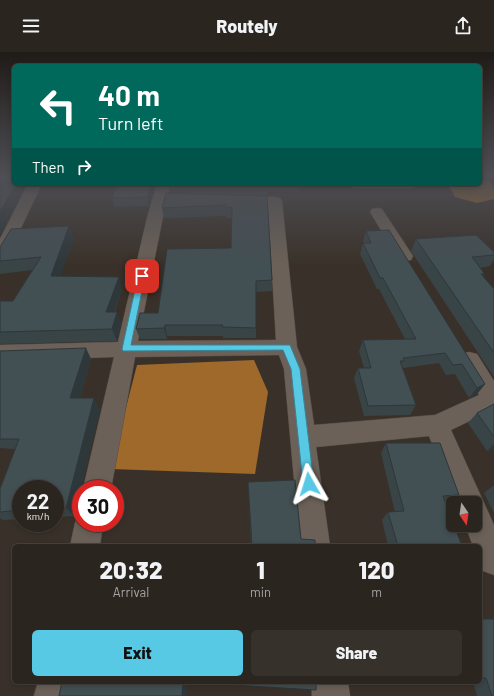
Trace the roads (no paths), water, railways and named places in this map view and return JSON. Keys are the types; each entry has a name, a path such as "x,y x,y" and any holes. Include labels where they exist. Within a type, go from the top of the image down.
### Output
{"street":[{"path":"0,255 24,206"},
{"path":"99,480 158,206"},
{"path":"275,206 286,347 295,369 315,544"},
{"path":"377,212 414,272"},
{"path":"304,438 437,425 493,398 460,345"},
{"path":"0,353 126,349 286,347"},
{"path":"437,425 467,496"},
{"path":"85,544 88,532"},
{"path":"482,532 494,560"},
{"path":"53,696 56,684"},
{"path":"330,684 331,696"}]}
